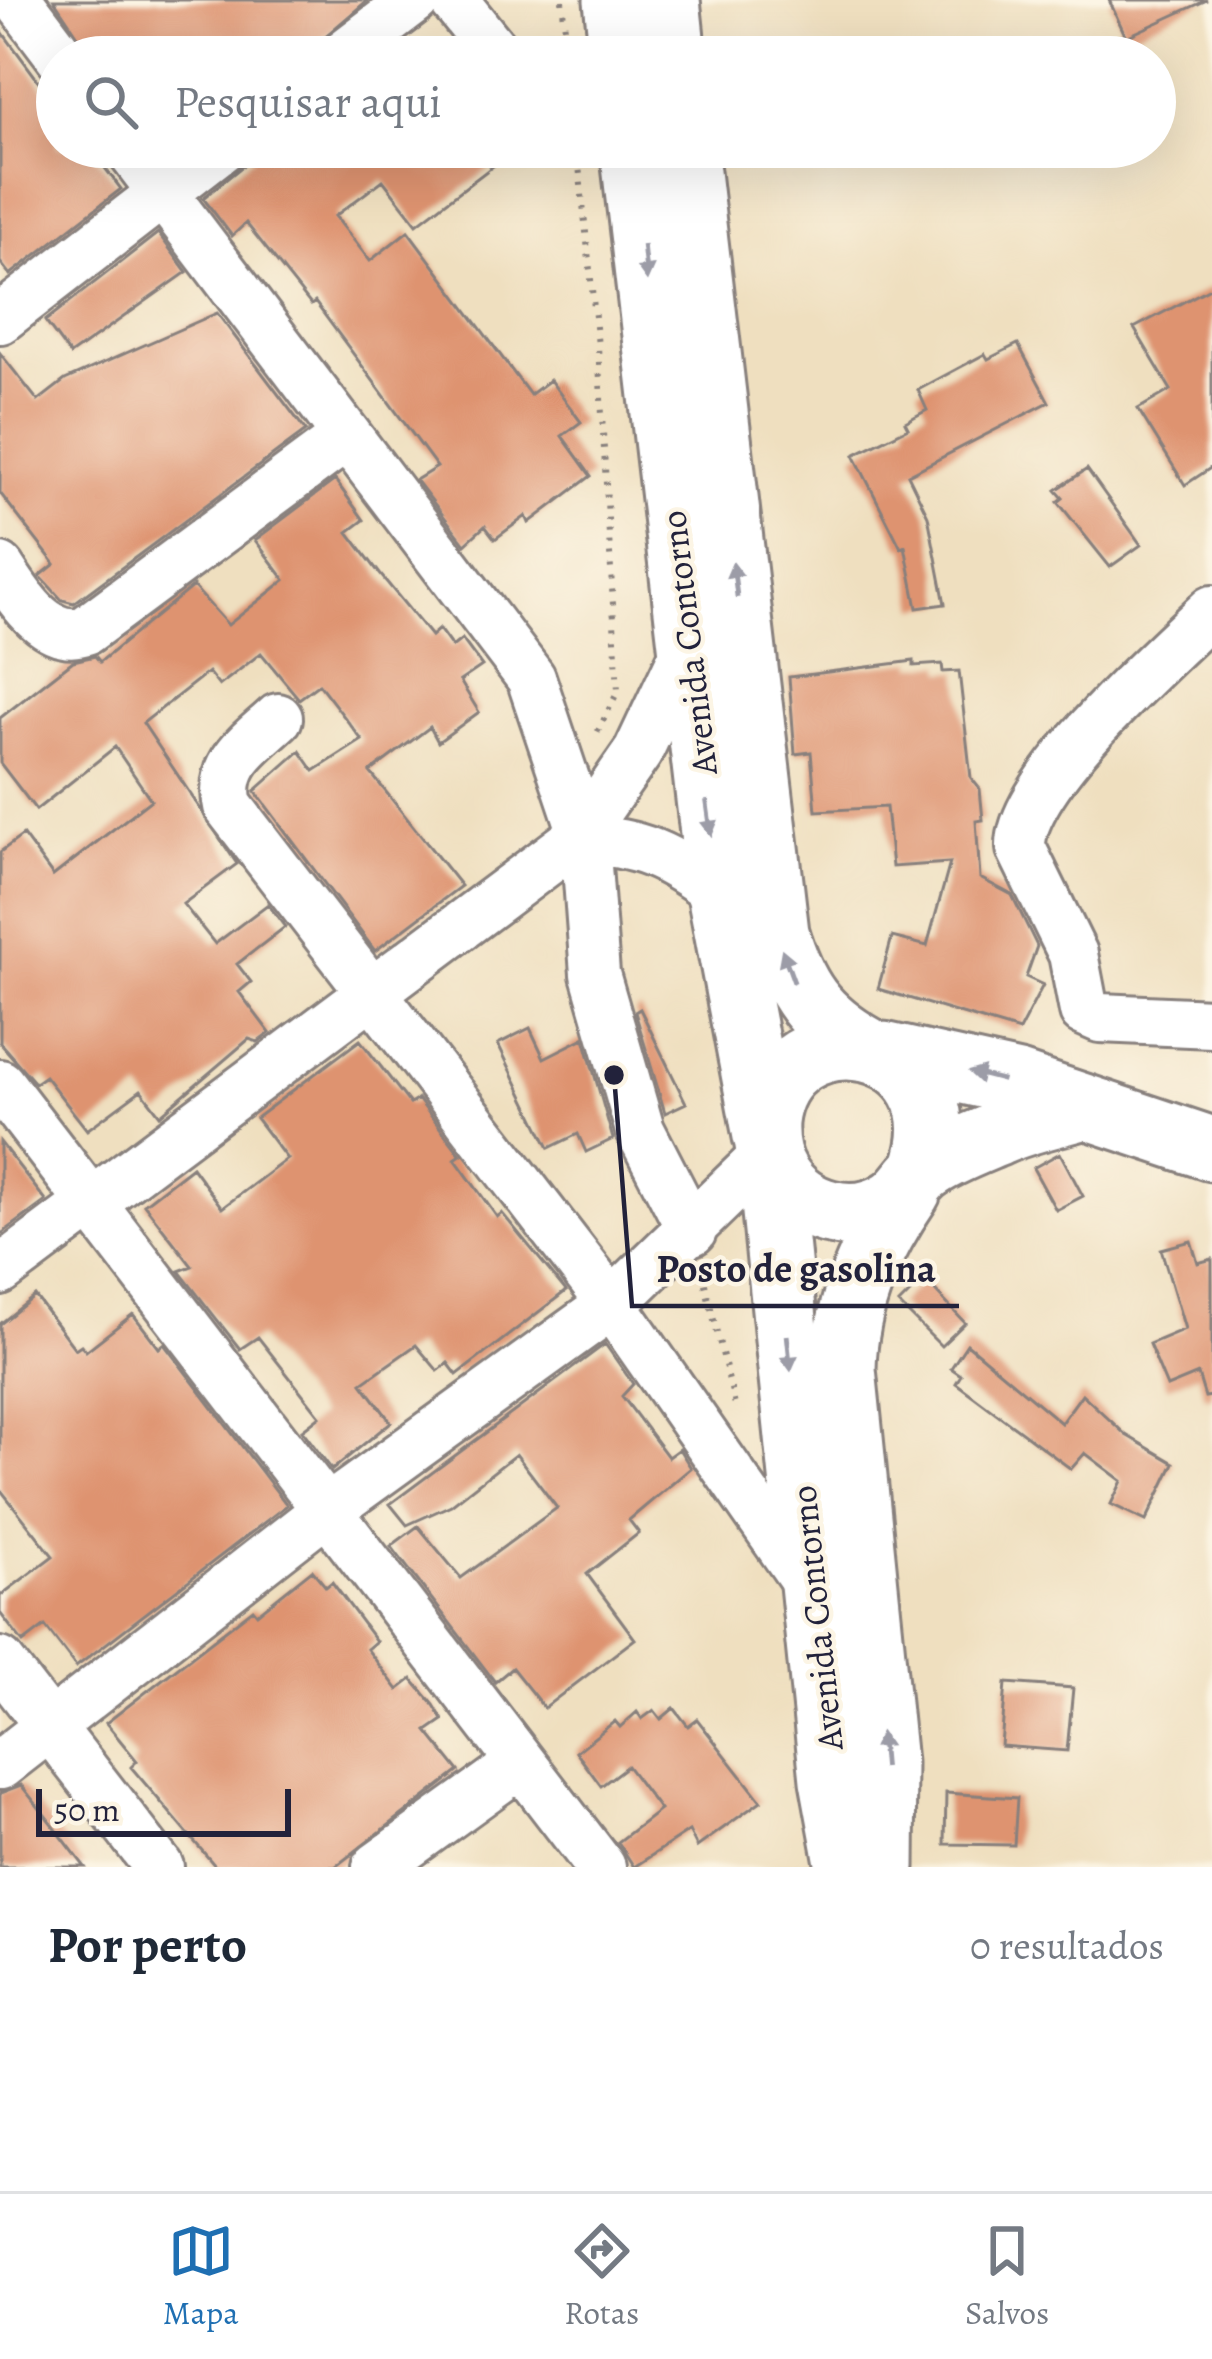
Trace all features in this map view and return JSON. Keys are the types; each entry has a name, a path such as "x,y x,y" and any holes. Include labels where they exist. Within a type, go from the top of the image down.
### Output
{"main road":[{"path":"616,0 620,36"},
{"path":"668,0 672,36"},
{"name":"Avenida Contorno","path":"634,168 719,893 766,1144 832,1780 848,1867"},
{"name":"Avenida Contorno","path":"687,168 777,933 790,979 806,1005 831,1029 874,1051"},
{"path":"1085,1107 999,1132 865,1214 839,1215 794,1195 766,1144 778,1087 794,1068 827,1050 874,1051 1018,1084 1212,1149"},
{"path":"874,1051 907,1069 927,1103 932,1144 916,1180"},
{"name":"Avenida Contorno","path":"883,1867 884,1763 846,1393 844,1324 880,1233 916,1180"}],"street":[{"path":"18,0 45,36"},
{"path":"368,36 415,0"},
{"path":"454,0 482,36"},
{"path":"144,168 530,678 582,836 595,974 640,1130 692,1231"},
{"path":"0,319 194,168"},
{"path":"0,568 50,628 72,635 86,630 346,437"},
{"path":"1212,610 1046,783 1020,832 1027,862 1073,954 1084,1011 1100,1018 1212,1023"},
{"path":"0,1271 582,836 638,752 687,648"},
{"path":"278,718 230,763 223,785 228,806 612,1304 814,1594"},
{"path":"582,836 621,839 651,850 719,893"},
{"path":"0,1084 601,1867"},
{"path":"0,1766 327,1510 612,1304 692,1231 766,1144"},
{"path":"0,1662 159,1867"},
{"path":"377,1867 521,1762"}],"path":[{"path":"562,0 566,36"},
{"path":"579,168 598,346 618,691 590,747"}],"building":[{"path":"54,0 368,0 326,36 78,36"},
{"path":"1109,0 1207,0 1128,36"},
{"path":"0,29 36,78 36,168 105,168 121,189 10,275 0,262"},
{"path":"240,168 490,168 417,224 383,180 335,216 370,261 408,231 530,395 550,380 581,422 562,436 591,476 529,523 526,516 495,539 485,526 465,544 416,480 437,467 315,302 311,305 246,223 232,236 203,198"},
{"path":"158,233 187,272 70,355 45,321"},
{"path":"1212,287 1212,467 1185,485 1138,409 1171,390 1134,328"},
{"path":"217,313 306,431 74,603 62,600 40,576 55,564 0,493 0,353 38,401 65,380"},
{"path":"1018,344 1049,402 908,475 928,516 945,604 917,608 905,546 901,548 854,455 908,428 905,422 927,410 918,390 985,354 988,359"},
{"path":"1087,469 1141,545 1110,567 1058,502 1063,498 1056,490"},
{"path":"335,480 364,520 348,532 380,574 431,636 439,629 452,647 462,639 482,666 460,681 479,712 438,742 430,727 370,772 461,886 375,951 255,791 300,751 314,771 362,740 319,684 299,699 261,653 219,686 208,672 143,723 237,864 183,904 215,944 268,904 285,927 237,964 251,982 239,992 270,1033 258,1042 249,1039 160,1115 141,1090 87,1130 45,1076 35,1083 0,1043 0,852 23,835 53,876 151,800 115,747 36,810 0,763 0,718 73,661 95,656 100,662 193,586 228,625 285,580 255,540"},
{"path":"914,661 914,666 942,664 943,672 959,671 971,778 980,789 983,820 976,821 980,878 1012,895 1037,946 1026,977 1043,985 1019,1031 878,989 892,937 927,946 950,863 892,867 886,807 816,811 811,752 795,754 789,677"},
{"path":"640,1009 686,1103 665,1113 635,1012"},
{"path":"530,1028 544,1058 584,1038 613,1139 586,1152 578,1134 549,1148 498,1044"},
{"path":"360,1040 410,1104 418,1099 461,1155 455,1159 497,1217 502,1213 566,1291 457,1375 448,1363 438,1371 416,1345 362,1383 391,1422 332,1470 302,1430 320,1416 258,1337 240,1349 179,1271 192,1266 144,1204 192,1167 222,1208 287,1159 256,1118"},
{"path":"0,1142 46,1201 0,1235"},
{"path":"1060,1153 1083,1196 1056,1210 1033,1168"},
{"path":"1191,1241 1198,1263 1212,1259 1212,1396 1205,1397 1198,1374 1167,1387 1149,1344 1185,1329 1161,1249"},
{"path":"924,1279 965,1323 941,1346 899,1304"},
{"path":"35,1296 75,1349 81,1345 86,1351 133,1314 159,1348 164,1344 287,1505 76,1667 45,1626 23,1643 0,1613 0,1596 53,1556 0,1489 0,1324"},
{"path":"605,1344 633,1384 622,1396 668,1457 679,1449 691,1468 629,1520 639,1533 587,1574 635,1639 544,1708 512,1668 495,1682 391,1546 418,1526 461,1578 557,1508 516,1454 451,1505 407,1525 390,1504"},
{"path":"967,1344 1061,1423 1082,1394 1126,1435 1174,1463 1146,1521 1111,1504 1122,1481 1085,1453 1071,1469 956,1383 961,1375 951,1368"},
{"path":"312,1570 326,1587 332,1582 376,1641 367,1649 398,1690 412,1679 434,1705 443,1720 427,1731 459,1771 335,1867 216,1867 131,1767 137,1761 106,1723 253,1609 257,1614"},
{"path":"1006,1683 1073,1688 1067,1751 1001,1746"},
{"path":"674,1708 688,1726 697,1719 761,1801 697,1847 689,1831 634,1867 618,1842 660,1810 627,1766 601,1786 576,1752 615,1721 620,1727 637,1712 642,1719 654,1710 661,1719"},
{"path":"21,1785 85,1867 0,1867 0,1793"},
{"path":"946,1793 1017,1798 1014,1845 945,1844"}],"place":[{"name":"Posto de gasolina","path":"614,1075"}]}
